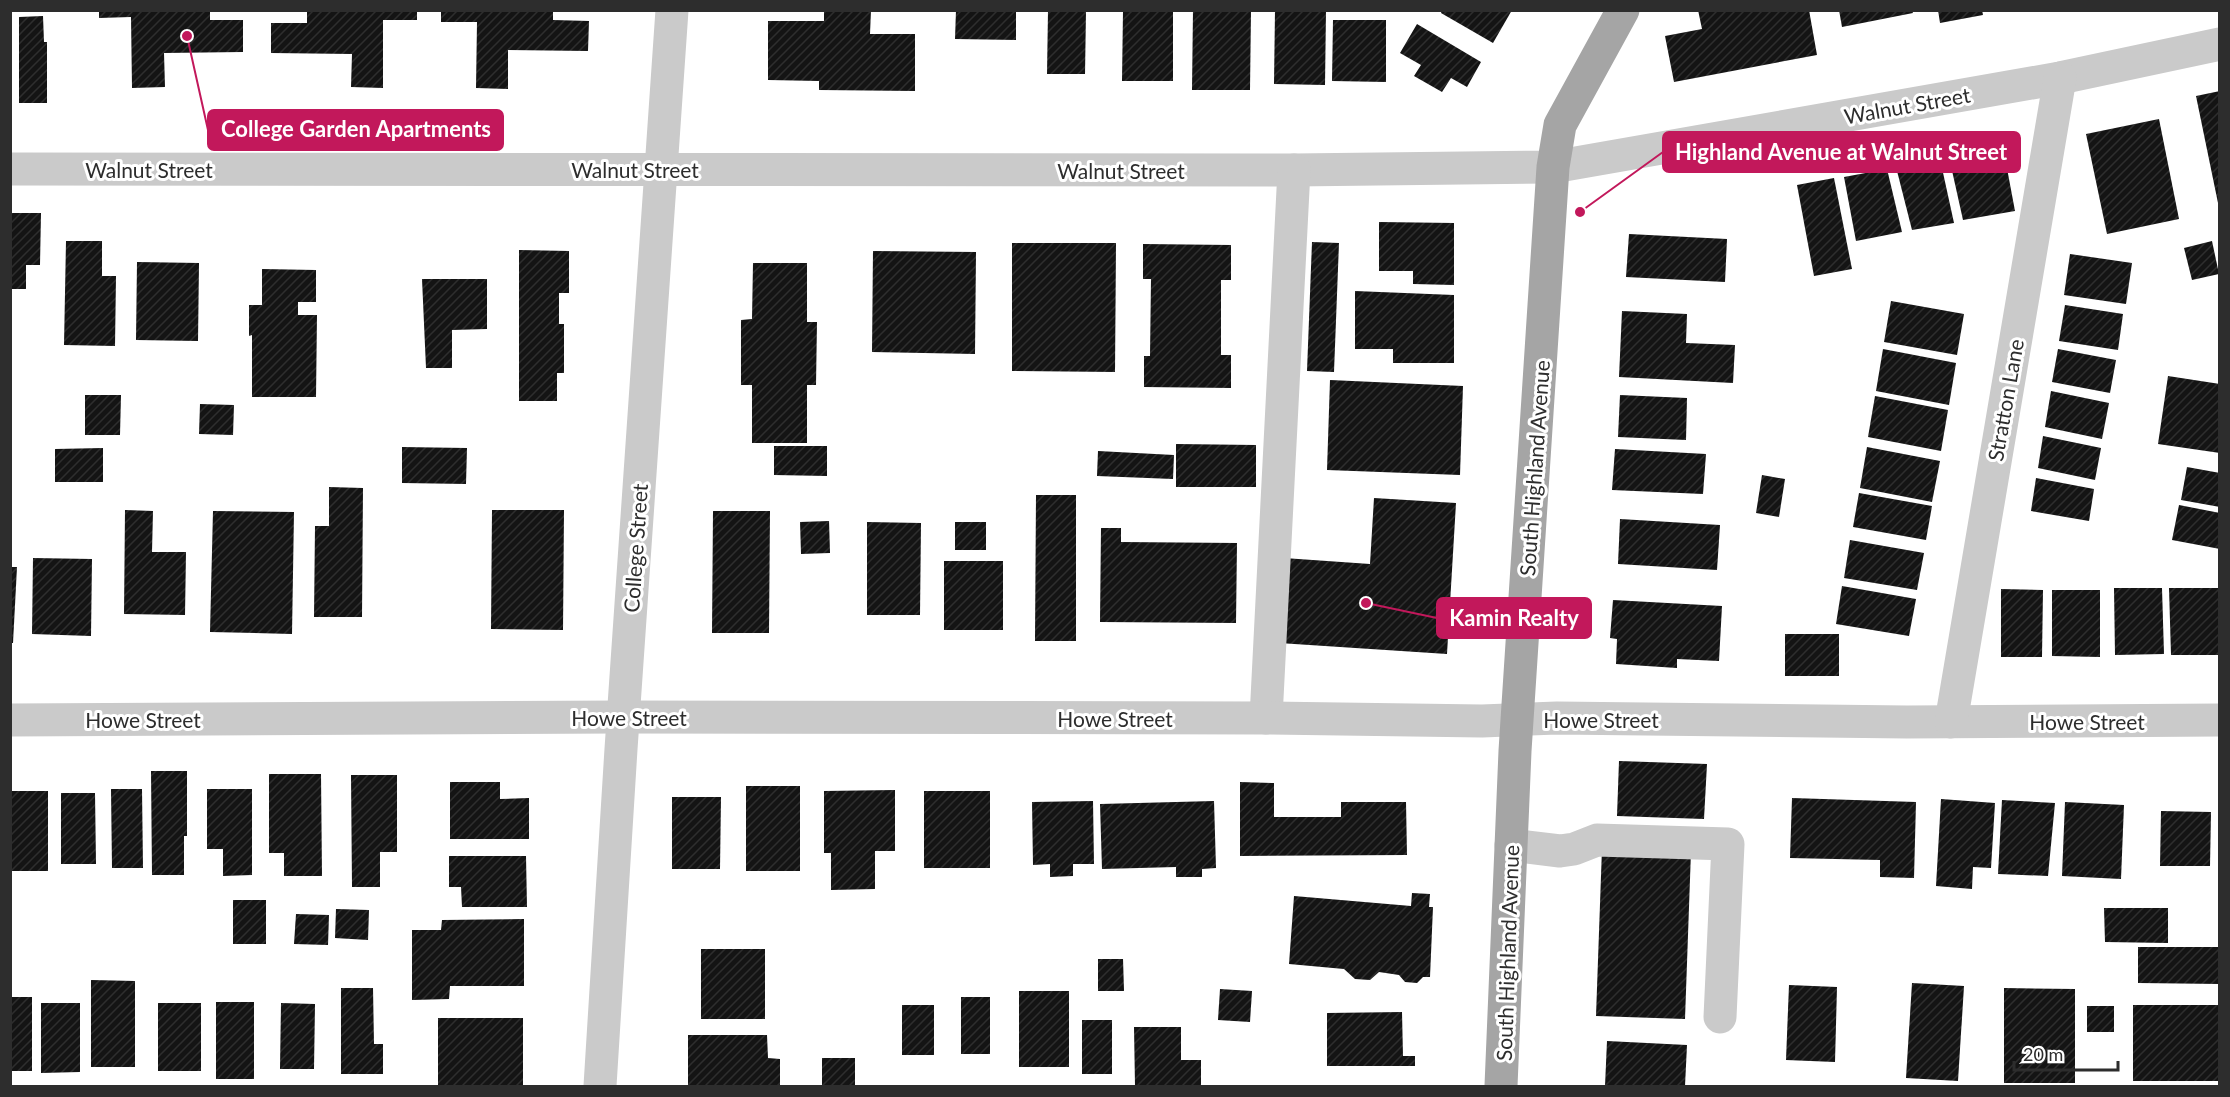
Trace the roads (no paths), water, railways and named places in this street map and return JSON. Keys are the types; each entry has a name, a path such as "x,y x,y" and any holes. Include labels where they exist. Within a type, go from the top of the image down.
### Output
{"main road":[{"name":"South Highland Avenue","path":"1501,1086 1518,719 1553,167 1560,125 1623,10"}],"street":[{"name":"College Street","path":"600,1086 672,10"},
{"name":"Walnut Street","path":"10,169 1294,170 1553,167 2060,78 2220,44"},
{"name":"Stratton Lane","path":"1950,722 2060,78"},
{"path":"1266,718 1294,170"},
{"name":"Howe Street","path":"10,720 623,717 1266,718 1482,721 1557,718 1950,722 2220,720"},
{"path":"1512,845 1560,851 1574,849 1597,840 1728,844 1720,1017"}],"place":[{"name":"College Garden Apartments","path":"187,36"},
{"name":"Highland Avenue at Walnut Street","path":"1580,212"},
{"name":"Kamin Realty","path":"1366,603"}]}
